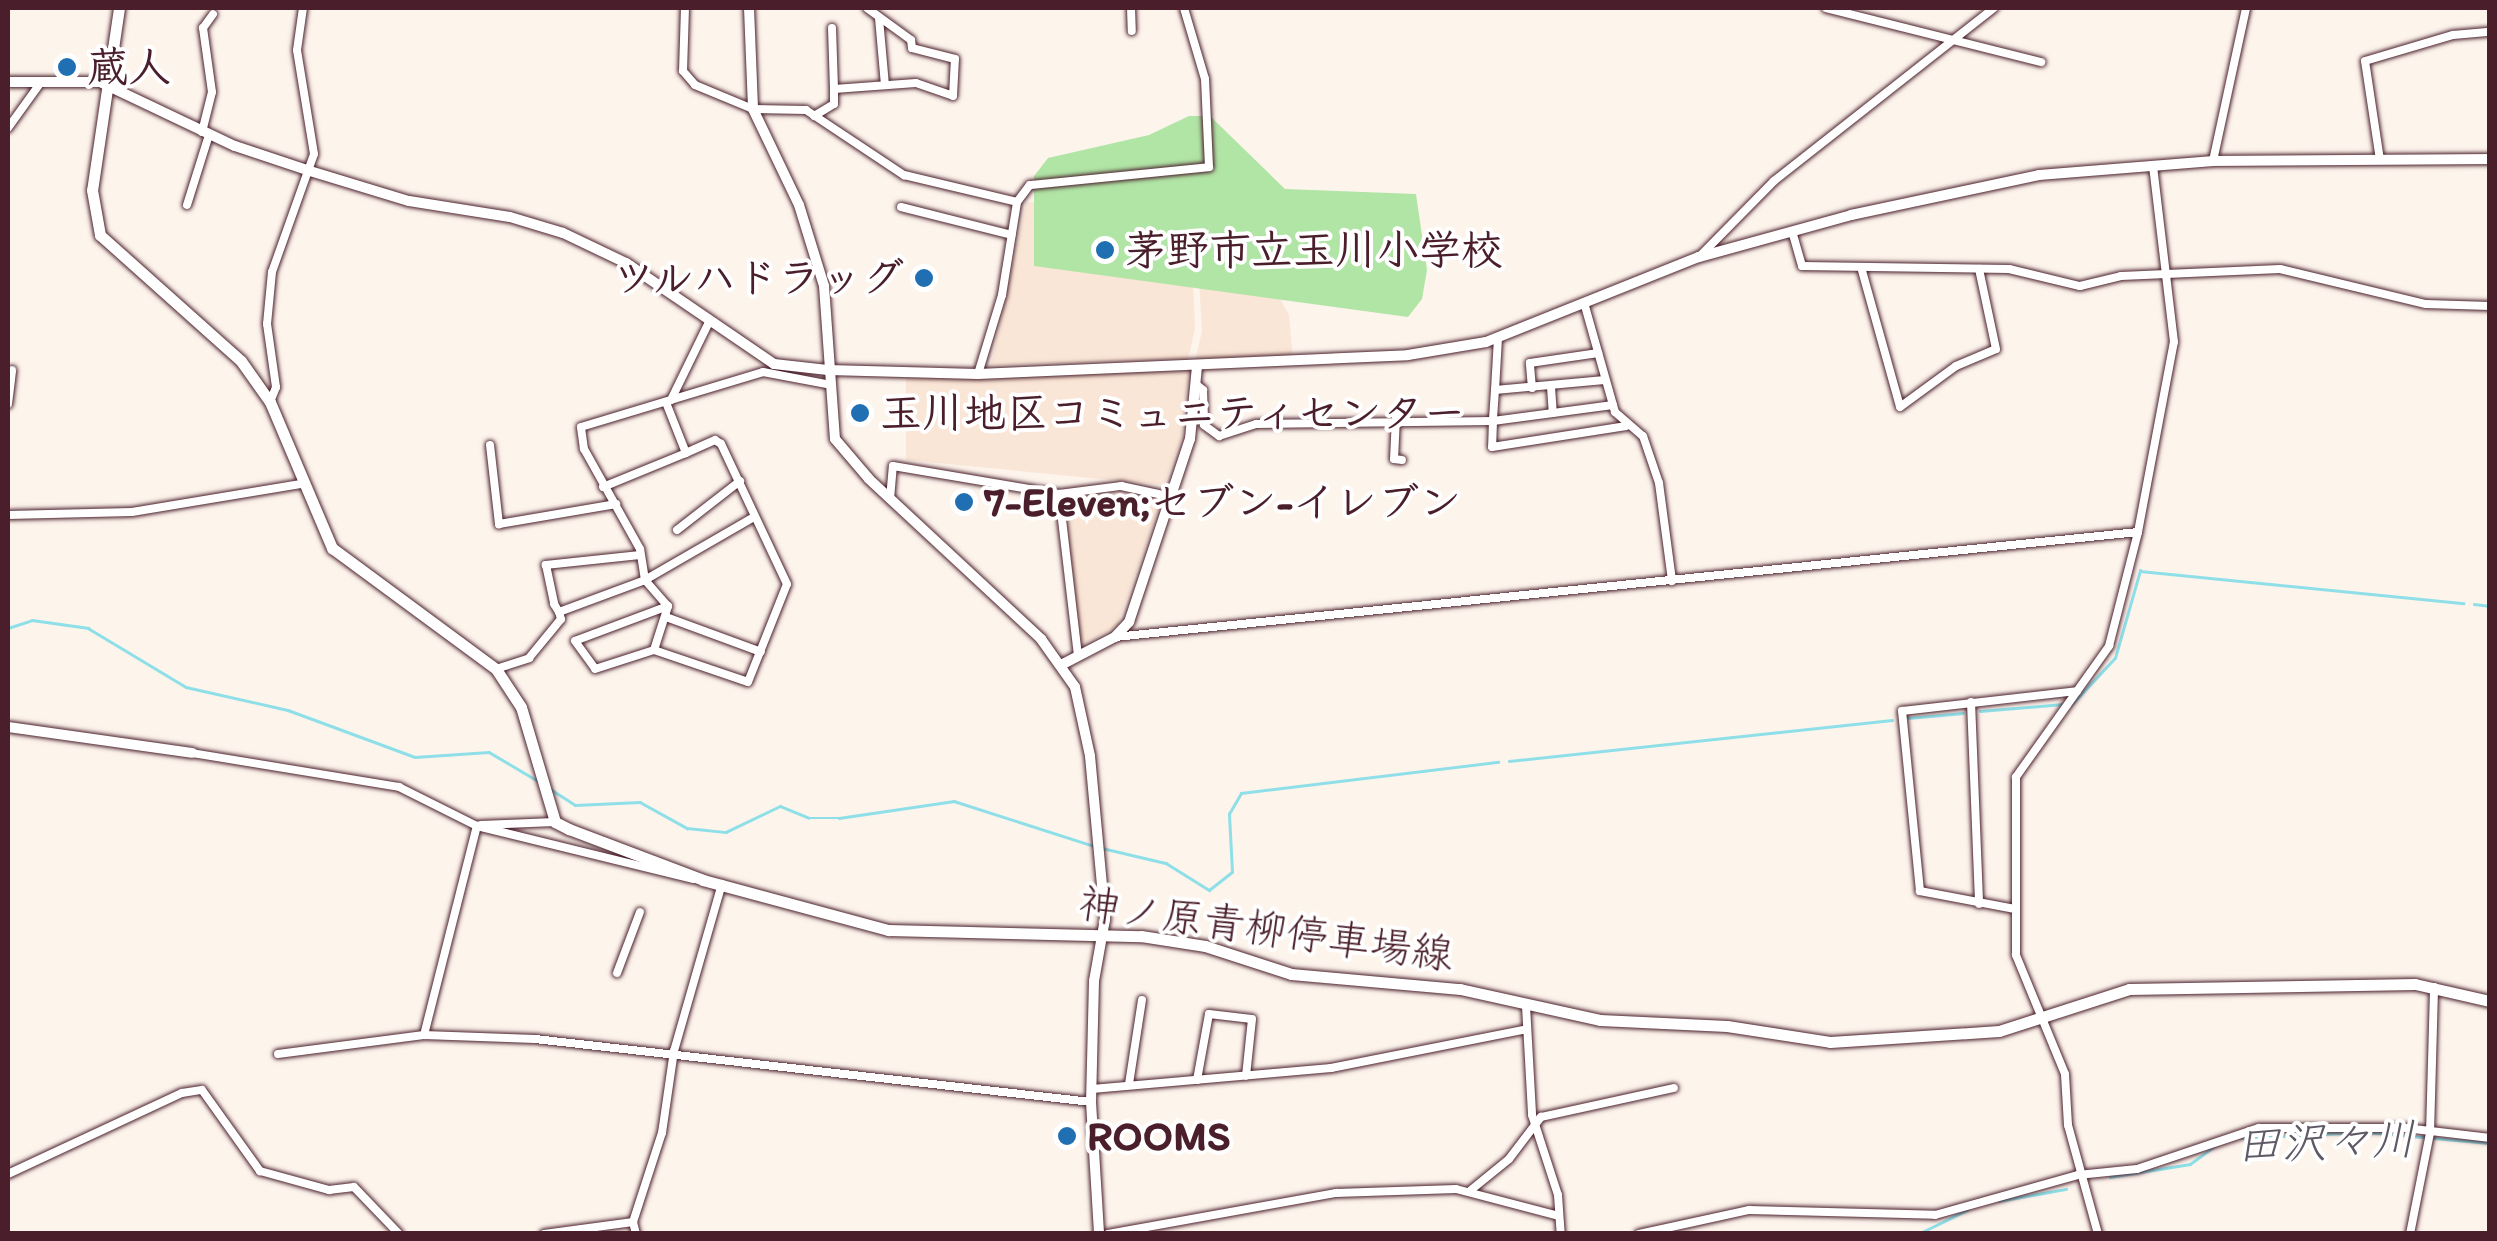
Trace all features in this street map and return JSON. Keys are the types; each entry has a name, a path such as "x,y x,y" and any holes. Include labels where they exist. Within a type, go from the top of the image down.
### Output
{"main road":[{"path":"119,8 112,87 92,190 100,235 241,361 270,402 301,484 332,548 496,669 522,708 555,822"},
{"name":"神ノ原青柳停車場線","path":"555,822 703,880 888,930 1105,933 1205,946 1291,974 1460,989 1600,1020 1726,1026 1853,1044 1946,1038 2045,1018 2129,989 2434,987 2490,1000"}],"street":[{"path":"270,402 276,386 267,324 272,272 310,171 310,108 297,50 303,8"},
{"path":"685,8 686,79 754,109 791,108 814,116 904,175 1017,202"},
{"path":"750,8 754,109 798,205 824,286 835,439 890,499 1062,664 1084,718 1105,933 1094,981 1090,1102 1099,1234"},
{"path":"834,89 916,83 953,96 955,58 912,48 911,40 867,8"},
{"path":"1132,8 1132,31"},
{"path":"978,374 1017,202 1030,185 1209,167 1206,79 1184,8"},
{"path":"1826,8 2041,62"},
{"path":"1699,257 1774,181 1983,12 1994,8"},
{"path":"2213,161 2246,8"},
{"path":"187,205 212,92 204,28 212,14"},
{"path":"879,18 885,85"},
{"path":"814,116 834,104 832,28"},
{"path":"2380,160 2365,62 2453,34 2490,32"},
{"path":"8,82 112,87 206,133 310,171 409,201 510,216 596,245 708,324 774,364 828,370 978,374 1334,363 1498,338 1699,257 1792,231 2039,175 2213,161 2490,159"},
{"path":"8,128 41,82"},
{"path":"2098,1234 2078,1175 2064,1074 2045,1018 2016,955 2016,776 2109,646 2138,532 2174,342 2153,165"},
{"path":"901,207 1012,234"},
{"path":"1792,231 1802,266 1979,269 2080,286 2164,275 2280,268 2426,304 2490,306"},
{"path":"1861,267 1900,407 1956,366 1996,349 1979,269"},
{"path":"1585,306 1612,405 1626,426 1643,436 1658,482 1672,581"},
{"path":"686,453 669,403 708,324"},
{"path":"1498,338 1492,447 1626,426"},
{"path":"1532,388 1530,363 1598,353"},
{"path":"1062,664 1115,637 1129,622 1190,439 1197,366"},
{"path":"8,404 12,370"},
{"path":"668,606 645,580 640,554 616,504 603,487 581,427 763,372 831,385"},
{"path":"1495,390 1606,380"},
{"path":"1197,385 1203,390 1204,425 1219,436 1256,424 1396,418 1492,421 1612,405"},
{"path":"1550,387 1553,413"},
{"path":"1396,418 1394,459 1402,460"},
{"path":"603,487 715,440 740,481 787,584 748,682 654,650 595,669 575,641 668,606"},
{"path":"490,445 499,524 616,504"},
{"path":"890,499 893,466 1059,494 1121,486 1164,494"},
{"path":"676,530 740,481"},
{"path":"8,516 132,512 301,484"},
{"path":"1059,494 1078,656"},
{"path":"559,612 645,580 754,518"},
{"path":"1115,637 2138,532"},
{"path":"496,669 529,658 561,619 546,564 640,554"},
{"path":"654,650 668,606"},
{"path":"666,617 761,652"},
{"path":"2015,909 1920,891 1902,711 2078,691"},
{"path":"1970,702 1979,904"},
{"path":"8,727 399,788 477,826 674,879 703,880"},
{"path":"477,826 555,822"},
{"path":"424,1034 477,826"},
{"path":"636,1234 632,1222 662,1134 674,1051 722,884"},
{"path":"617,973 640,912"},
{"path":"2410,1234 2429,1137 2434,987"},
{"path":"1130,1084 1142,1000"},
{"path":"1526,1006 1523,1030 1535,1125 1560,1216 1561,1234"},
{"path":"1197,1080 1209,1014 1252,1019 1246,1076"},
{"path":"1092,1089 1330,1068 1523,1030"},
{"path":"278,1054 424,1034 674,1051 890,1082 929,1080 1090,1102"},
{"path":"1471,1190 1509,1159 1541,1117 1674,1088"},
{"path":"8,1174 182,1093 202,1090 260,1171 329,1190 354,1187 399,1234"},
{"path":"1639,1234 1748,1210 1911,1219 2078,1175 2138,1169 2242,1130 2490,1138"},
{"path":"1108,1234 1336,1194 1471,1190 1560,1216"},
{"path":"544,1234 632,1222"}],"shaded area":[{"path":"1193,178 1265,271 1289,315 1293,360 1195,362 1202,331"},
{"name":"茅野市立玉川小学校","path":"1177,183 1190,206 1195,329 1188,359 991,365 1026,203"},
{"name":"茅野市立玉川小学校","path":"1188,371 1182,436 1164,485 906,460 906,377"},
{"path":"1064,491 1163,496 1117,626 1080,646"}],"green space":[{"path":"1189,116 1210,116 1285,189 1416,194 1427,270 1422,299 1408,317 1034,266 1034,176 1048,158 1149,135"}],"waterway":[{"path":"2071,705 2115,658 2140,571 2463,603"},
{"path":"2474,604 2490,606"},
{"path":"8,628 32,620 88,628 186,687 288,710 415,757 489,752 538,781"},
{"path":"1980,711 2063,704"},
{"path":"1908,718 1963,713"},
{"path":"1509,761 1892,720"},
{"path":"1102,848 1166,863 1209,890 1232,872 1229,814 1241,793 1498,762"},
{"path":"549,788 575,805 640,802 687,828 726,832 780,806 809,818 839,818 954,801 1094,846"},
{"name":"田沢々川","path":"2242,1138 2365,1132 2490,1143"},
{"name":"田沢々川","path":"2110,1177 2190,1164 2216,1145"},
{"name":"田沢々川","path":"1999,1201 2066,1189"},
{"name":"田沢々川","path":"1918,1234 1967,1210"}],"place":[{"name":"蔵人","path":"67,67"},
{"name":"茅野市立玉川小学校","path":"1105,250"},
{"name":"ツルハドラッグ","path":"924,278"},
{"name":"玉川地区コミュニティセンター","path":"860,413"},
{"name":"7-Eleven;セブン-イレブン","path":"964,502"},
{"name":"ROOMS","path":"1067,1136"}]}
